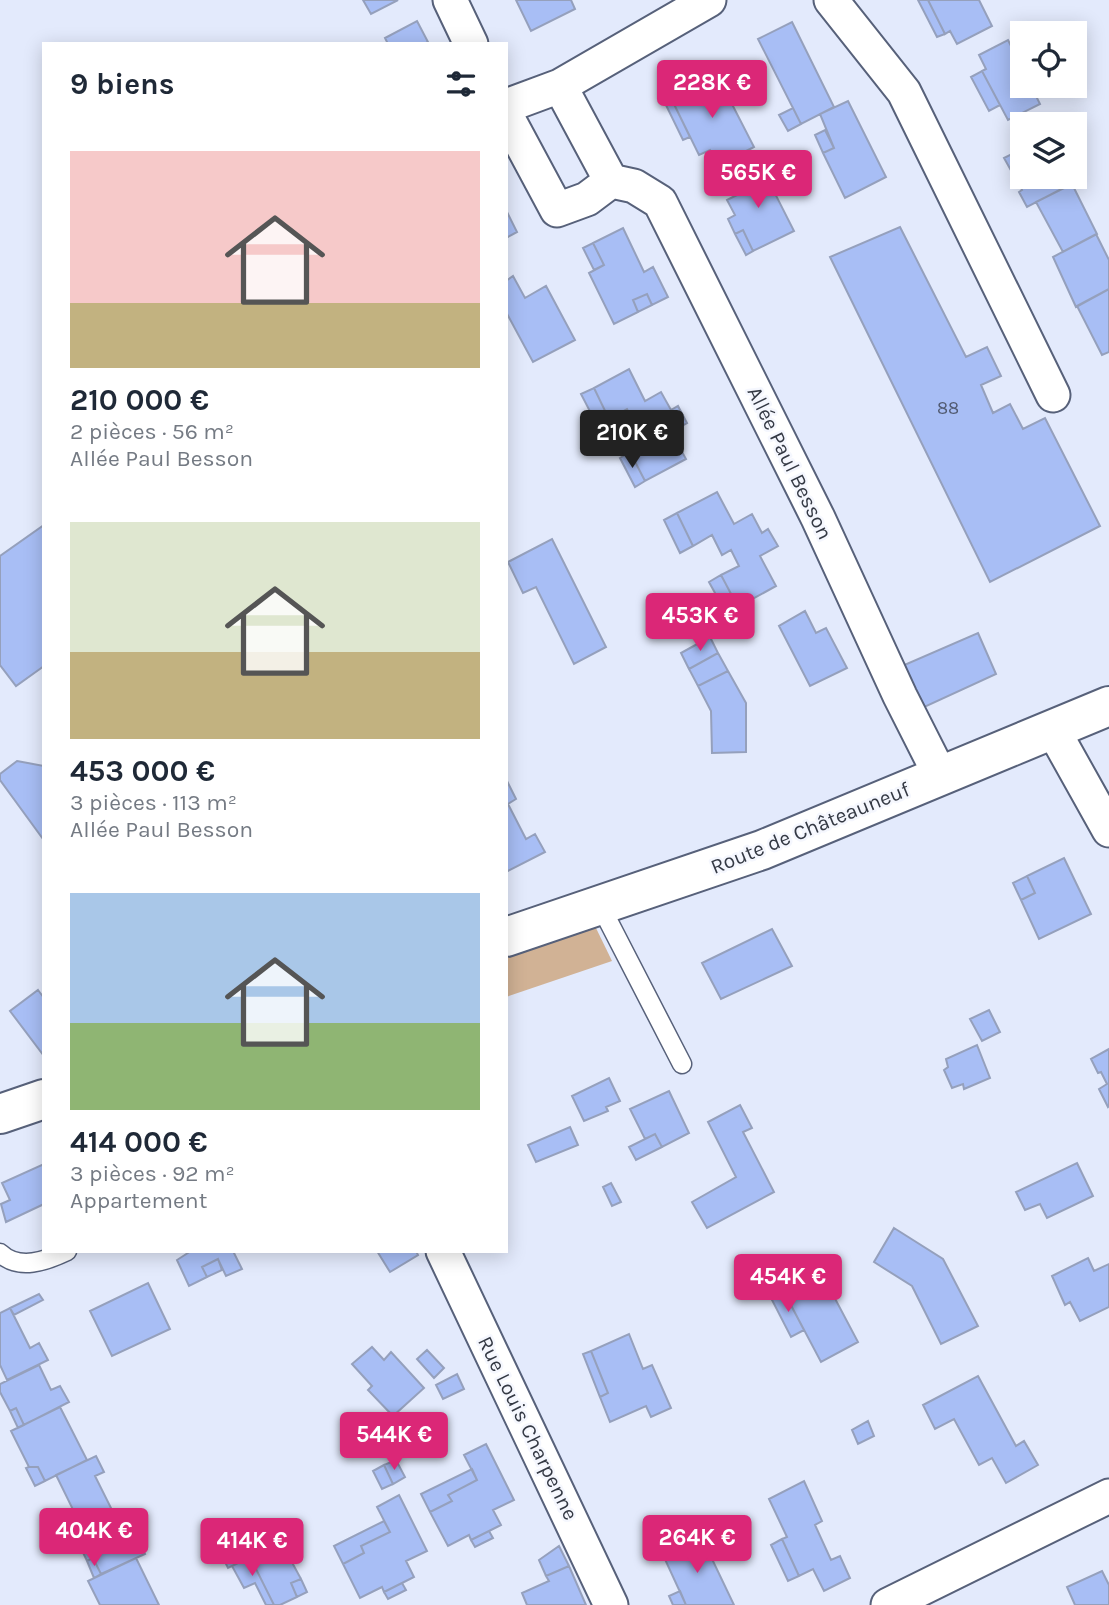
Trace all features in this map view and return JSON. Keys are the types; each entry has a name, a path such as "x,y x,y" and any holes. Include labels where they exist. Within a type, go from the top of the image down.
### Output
{"main road":[{"name":"Route de Châteauneuf","path":"508,936 762,850 1109,706"},
{"path":"0,1114 42,1100"}],"street":[{"path":"450,0 470,42"},
{"path":"508,105 560,86 709,0"},
{"path":"831,0 904,92 1053,395"},
{"path":"508,119 557,210 587,199 611,181 560,86"},
{"name":"Allée Paul Besson","path":"611,181 634,186 660,202 818,518 900,696 940,775"},
{"path":"1052,728 1109,830"},
{"name":"Rue Louis Charpenne","path":"444,1253 611,1605"},
{"path":"888,1605 1109,1496"}],"lane":[{"path":"600,905 682,1064"},
{"path":"0,1253 7,1259 29,1263 47,1261 63,1253"}],"shaded area":[{"path":"595,926 612,961 508,996 508,957"}],"building":[{"path":"363,0 398,0 371,14"},
{"path":"516,0 571,0 575,9 531,31"},
{"path":"918,0 928,0 945,34 937,37"},
{"path":"928,0 979,0 992,26 957,44 950,31 945,34"},
{"path":"417,21 428,42 387,42 385,38"},
{"path":"792,22 834,107 801,124 758,39"},
{"path":"1008,40 1010,98 1037,98 1040,104 1024,112 1010,112 1008,120 982,71 986,69 979,55"},
{"path":"982,71 1000,105 989,111 971,77"},
{"path":"716,73 754,147 717,166 710,150 699,155 670,96"},
{"path":"670,96 690,137 683,140 663,99"},
{"path":"848,101 886,177 845,198 823,153 834,148 820,114"},
{"path":"793,108 801,124 788,131 779,115"},
{"path":"825,130 834,148 823,153 815,135"},
{"path":"1010,155 1010,169 1004,158"},
{"path":"759,162 794,231 753,251 743,230 735,234 728,219 735,215 727,200 745,191 735,174"},
{"path":"1062,189 1027,207 1019,192"},
{"path":"1062,189 1074,189 1097,234 1063,252 1036,202"},
{"path":"508,214 517,232 508,237"},
{"path":"900,227 966,357 987,347 1001,376 981,385 993,413 1010,404 1023,429 1045,418 1100,526 990,582 830,257"},
{"path":"623,228 644,272 653,267 668,297 652,305 647,294 633,300 638,312 614,324 589,273 604,265 593,243"},
{"path":"743,230 753,251 746,255 735,234"},
{"path":"1096,234 1109,260 1109,289 1076,307 1053,257"},
{"path":"593,243 604,265 594,270 583,248"},
{"path":"513,276 525,298 546,286 575,340 533,362 508,316 508,280"},
{"path":"1109,289 1109,352 1102,355 1077,306"},
{"path":"647,294 652,305 638,312 633,300"},
{"path":"629,369 645,401 661,392 671,410 678,406 687,423 671,432 686,459 645,481 630,452 651,442 642,425 637,428 627,409 609,419 594,388"},
{"path":"594,388 609,419 597,425 581,394"},
{"path":"630,452 645,481 635,487 620,458"},
{"path":"717,492 734,524 752,514 762,533 768,529 778,546 760,556 776,586 738,607 721,575 739,566 731,550 722,555 712,535 693,546 677,513"},
{"path":"677,513 693,546 680,553 664,520"},
{"path":"42,526 42,667 16,686 0,665 0,556"},
{"path":"552,539 606,647 574,664 536,587 523,593 508,562"},
{"path":"721,575 738,607 726,613 709,582"},
{"path":"805,611 816,633 826,628 847,668 810,686 779,626"},
{"path":"978,633 996,674 920,709 902,666"},
{"path":"710,637 718,653 689,669 681,653"},
{"path":"718,653 728,671 698,686 689,669"},
{"path":"728,671 746,703 746,752 712,753 711,711 698,686"},
{"path":"17,761 42,766 42,838 0,780 0,774"},
{"path":"508,783 516,799 508,804"},
{"path":"508,804 526,839 535,834 545,852 508,871"},
{"path":"1064,858 1091,914 1039,939 1021,900 1035,893 1027,876"},
{"path":"1027,876 1035,893 1021,900 1013,883"},
{"path":"772,929 792,966 721,999 702,963"},
{"path":"38,990 42,995 42,1053 10,1011"},
{"path":"989,1010 1000,1032 982,1041 970,1019"},
{"path":"977,1045 990,1078 964,1089 963,1084 952,1088 944,1070 948,1067 946,1059"},
{"path":"1109,1049 1108,1107 1099,1089 1107,1084 1091,1059"},
{"path":"609,1078 620,1101 606,1107 608,1111 584,1121 572,1096"},
{"path":"669,1091 689,1133 662,1147 655,1134 645,1139 630,1109"},
{"path":"740,1105 752,1128 743,1132 774,1192 707,1228 692,1202 736,1177 708,1122"},
{"path":"570,1127 578,1145 536,1162 528,1145"},
{"path":"655,1134 662,1147 636,1160 629,1147"},
{"path":"1077,1163 1093,1196 1047,1218 1040,1204 1025,1210 1016,1192"},
{"path":"42,1165 42,1205 6,1222 1,1204 10,1200 2,1183"},
{"path":"611,1183 621,1202 612,1206 603,1187"},
{"path":"894,1228 943,1259 978,1326 941,1344 912,1286 874,1262"},
{"path":"188,1253 234,1253 242,1269 226,1276 218,1259 202,1267 207,1277 189,1286 177,1260"},
{"path":"378,1253 417,1253 418,1255 390,1272"},
{"path":"1088,1258 1094,1271 1109,1264 1109,1307 1080,1321 1070,1302 1065,1305 1052,1276"},
{"path":"218,1259 222,1270 207,1277 202,1267"},
{"path":"822,1274 858,1342 821,1362 784,1292"},
{"path":"148,1283 170,1329 112,1356 90,1311"},
{"path":"784,1292 804,1330 791,1337 771,1298"},
{"path":"39,1294 43,1300 14,1315 10,1308"},
{"path":"10,1308 30,1348 39,1343 48,1360 7,1380 0,1365 0,1313"},
{"path":"629,1334 643,1369 652,1365 671,1408 651,1417 646,1406 610,1422 600,1397 608,1393 591,1351"},
{"path":"372,1347 384,1360 391,1352 424,1388 393,1416 368,1390 372,1386 352,1364"},
{"path":"427,1350 444,1368 434,1378 417,1359"},
{"path":"591,1351 608,1393 600,1397 583,1354"},
{"path":"39,1365 51,1390 60,1386 69,1402 24,1425 16,1408 10,1411 0,1392 0,1384"},
{"path":"457,1374 464,1389 443,1399 436,1385"},
{"path":"978,1376 1016,1446 1024,1441 1038,1465 1006,1483 992,1458 979,1465 954,1419 935,1429 923,1405"},
{"path":"60,1407 87,1460 45,1481 38,1467 29,1467 11,1431"},
{"path":"16,1408 24,1425 18,1428 10,1411"},
{"path":"868,1421 874,1436 858,1444 852,1430"},
{"path":"486,1444 514,1500 493,1510 501,1525 471,1540 469,1535 448,1546 430,1512 452,1501 448,1495 477,1480 464,1455"},
{"path":"96,1456 104,1472 95,1476 115,1516 84,1532 56,1475"},
{"path":"396,1460 405,1477 393,1484 384,1465"},
{"path":"384,1465 393,1484 382,1489 373,1471"},
{"path":"38,1467 45,1481 35,1486 26,1468"},
{"path":"472,1469 477,1480 448,1495 452,1501 430,1512 421,1494"},
{"path":"804,1481 822,1521 815,1525 831,1560 840,1556 850,1578 824,1591 813,1569 799,1576 782,1539 787,1537 769,1499"},
{"path":"399,1495 427,1551 406,1561 414,1577 384,1592 382,1587 360,1598 343,1564 364,1553 361,1546 390,1532 377,1507"},
{"path":"76,1515 84,1532 75,1536 66,1520"},
{"path":"115,1516 128,1542 137,1537 145,1554 101,1574 93,1558 87,1561 75,1536"},
{"path":"384,1521 390,1532 361,1546 364,1553 343,1564 334,1546"},
{"path":"489,1531 493,1538 475,1547 471,1540"},
{"path":"254,1532 264,1551 281,1542 301,1579 291,1583 297,1597 274,1605 250,1557 228,1568 219,1550"},
{"path":"701,1536 734,1605 686,1605 663,1555"},
{"path":"782,1539 799,1576 788,1581 771,1545"},
{"path":"559,1546 569,1566 546,1576 539,1560"},
{"path":"250,1557 274,1605 266,1605 255,1583 244,1588 232,1566"},
{"path":"93,1558 101,1574 94,1578 87,1561"},
{"path":"136,1558 159,1605 100,1605 88,1581"},
{"path":"569,1566 586,1605 527,1605 522,1593 549,1581 546,1576"},
{"path":"1102,1571 1109,1585 1109,1605 1075,1605 1067,1587"},
{"path":"301,1579 307,1592 297,1597 291,1583"},
{"path":"402,1583 406,1590 388,1599 384,1592"},
{"path":"680,1591 686,1605 673,1605 669,1596"}]}
